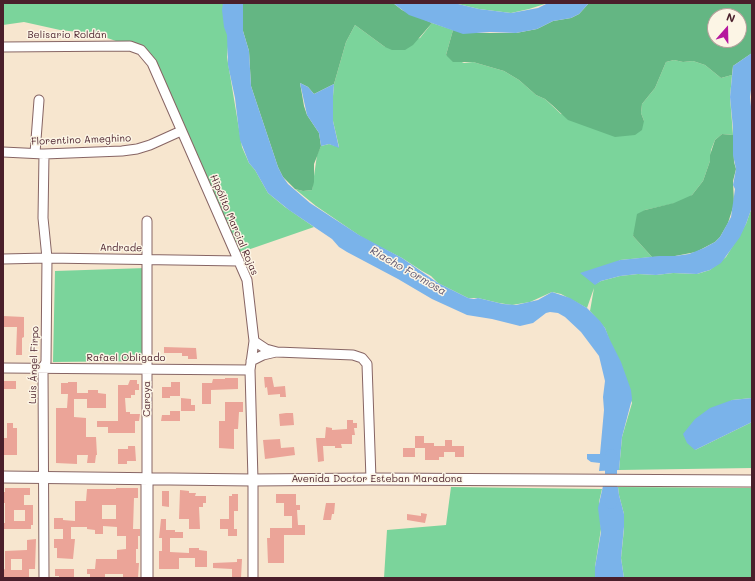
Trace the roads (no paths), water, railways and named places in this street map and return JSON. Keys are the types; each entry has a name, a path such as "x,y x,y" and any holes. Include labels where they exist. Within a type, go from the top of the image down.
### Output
{"main road":[{"name":"Avenida Doctor Esteban Maradona","path":"3,478 752,481"},
{"name":"Caroya","path":"147,478 147,578"}],"street":[{"name":"Belisario Roldán","path":"3,47 130,46"},
{"name":"Hipólito Marcial Rojas","path":"130,46 141,50 152,63 247,280 254,341 250,370 254,578"},
{"name":"Luis Ángel Firpo","path":"39,100 43,218 47,258 46,362 44,368 44,578"},
{"name":"Florentino Ameghino","path":"3,152 40,153 122,151 137,149 181,131"},
{"name":"Caroya","path":"147,221 147,478"},
{"name":"Andrade","path":"3,259 47,258 239,262"},
{"path":"254,341 266,349 277,352 353,355 362,358 367,364 371,479"},
{"path":"251,360 263,355 277,352"},
{"name":"Rafael Obligado","path":"3,368 250,370"}],"water":[{"path":"223,3 243,3 243,31 249,51 251,86 278,167 288,184 310,203 359,235 402,258 438,283 468,298 478,298 503,304 516,305 538,300 552,292 570,298 587,308 600,321 605,328 621,362 631,390 632,399 622,437 619,470 599,471 600,463 591,462 587,459 587,454 600,454 605,381 599,356 581,332 565,317 558,313 550,312 546,313 533,323 520,326 467,315 432,299 347,252 339,247 332,239 289,210 268,193 255,170 249,163 240,140 235,98 228,65 227,35 224,27 222,10"},
{"path":"393,3 454,3 479,9 511,13 538,8 548,3 589,3 579,14 571,18 553,21 537,29 516,33 490,32 463,34 409,15"},
{"path":"752,53 752,83 750,97 752,116 752,207 740,237 721,263 710,270 697,274 673,273 620,276 601,281 595,285 580,273 620,260 689,254 715,242 720,237 731,217 735,189 733,185 736,169 733,155 733,128 730,97 733,66"},
{"path":"300,83 308,87 314,94 334,84 333,121 339,148 329,144 321,146 319,133 307,115"},
{"path":"752,398 752,422 695,450 687,443 683,434 695,419 710,408 732,400"},
{"path":"603,486 618,487 624,514 621,558 624,578 595,578 595,567 601,532 598,508"}],"waterway":[{"name":"Riacho Formosa","path":"611,455 611,503"}]}
